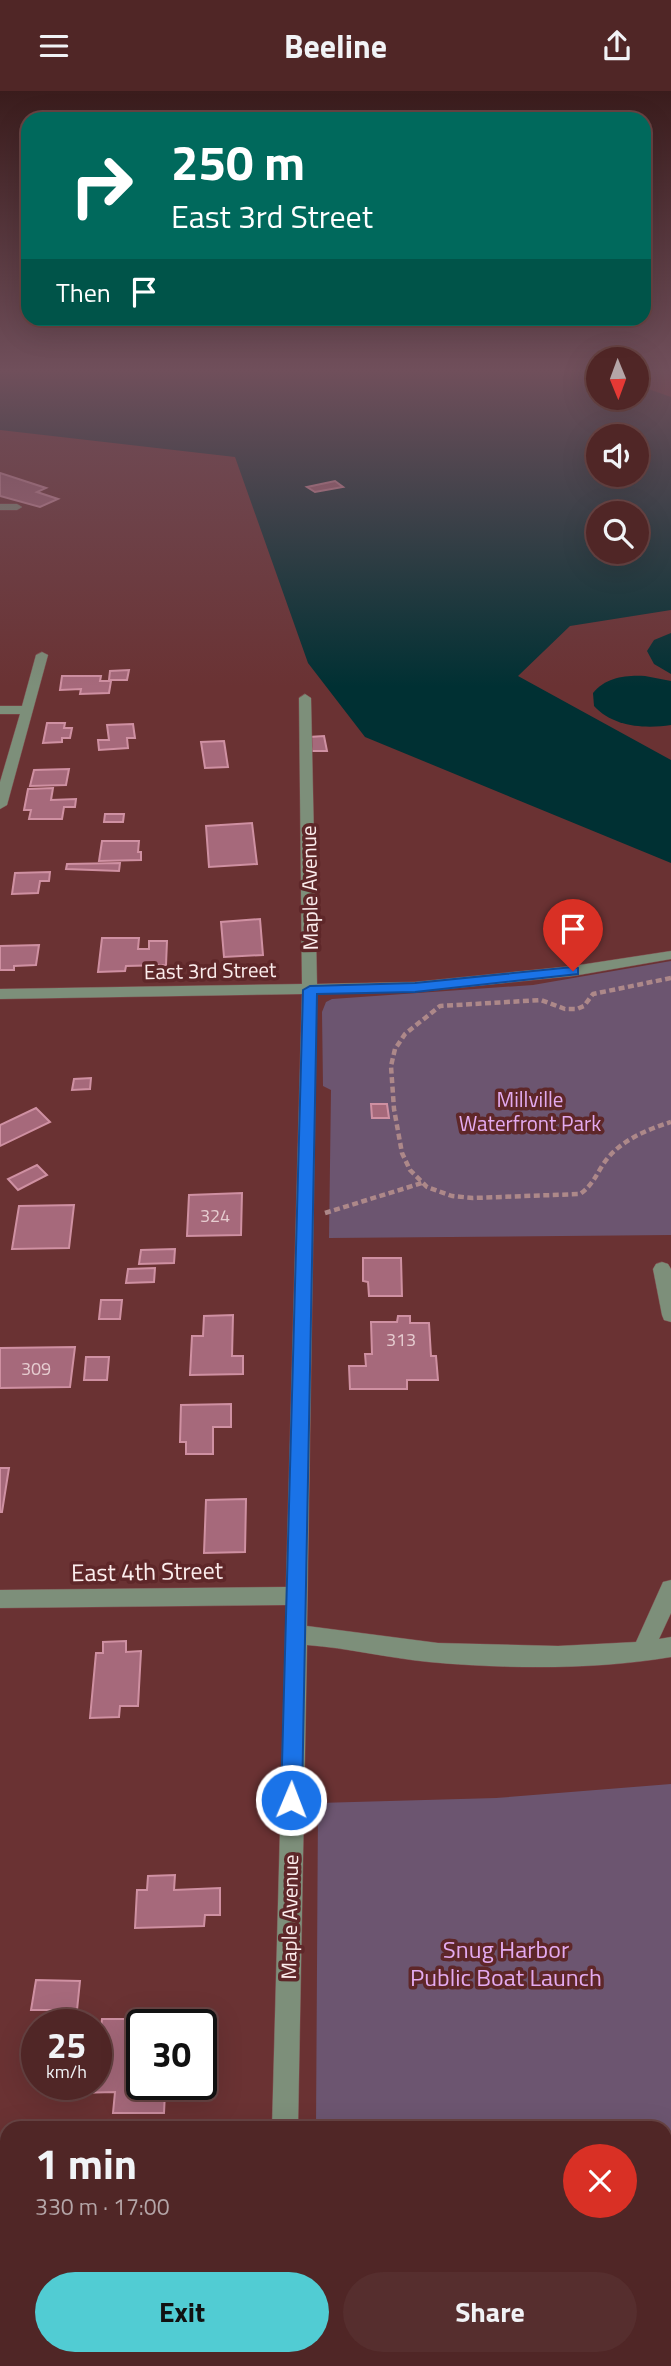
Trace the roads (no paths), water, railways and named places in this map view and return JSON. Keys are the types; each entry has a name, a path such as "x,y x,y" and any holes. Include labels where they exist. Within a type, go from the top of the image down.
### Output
{"street":[{"path":"0,507 17,507"},
{"path":"0,805 42,655"},
{"name":"Maple Avenue","path":"285,2121 310,990 305,698"},
{"path":"0,710 27,710"},
{"name":"East 3rd Street","path":"0,994 310,990 457,984 573,971 671,955"},
{"path":"662,1269 671,1315"},
{"path":"642,1653 671,1589"},
{"name":"East 4th Street","path":"0,1599 296,1596"},
{"path":"295,1635 339,1637 424,1651 583,1657 642,1653 671,1647"}],"water":[{"path":"241,475 586,475 586,487 649,487 649,475 671,475 671,610 570,626 518,676 671,760 671,863 365,737 308,663"},
{"path":"671,633 671,674 654,664 647,651 654,640"},
{"path":"645,676 671,681 671,725 630,725 610,718 594,706 593,693 604,683 624,677"}],"park label":[{"name":"Millville Waterfront Park","path":"530,1111"},
{"name":"Snug Harbor Public Boat Launch","path":"506,1963"}]}
